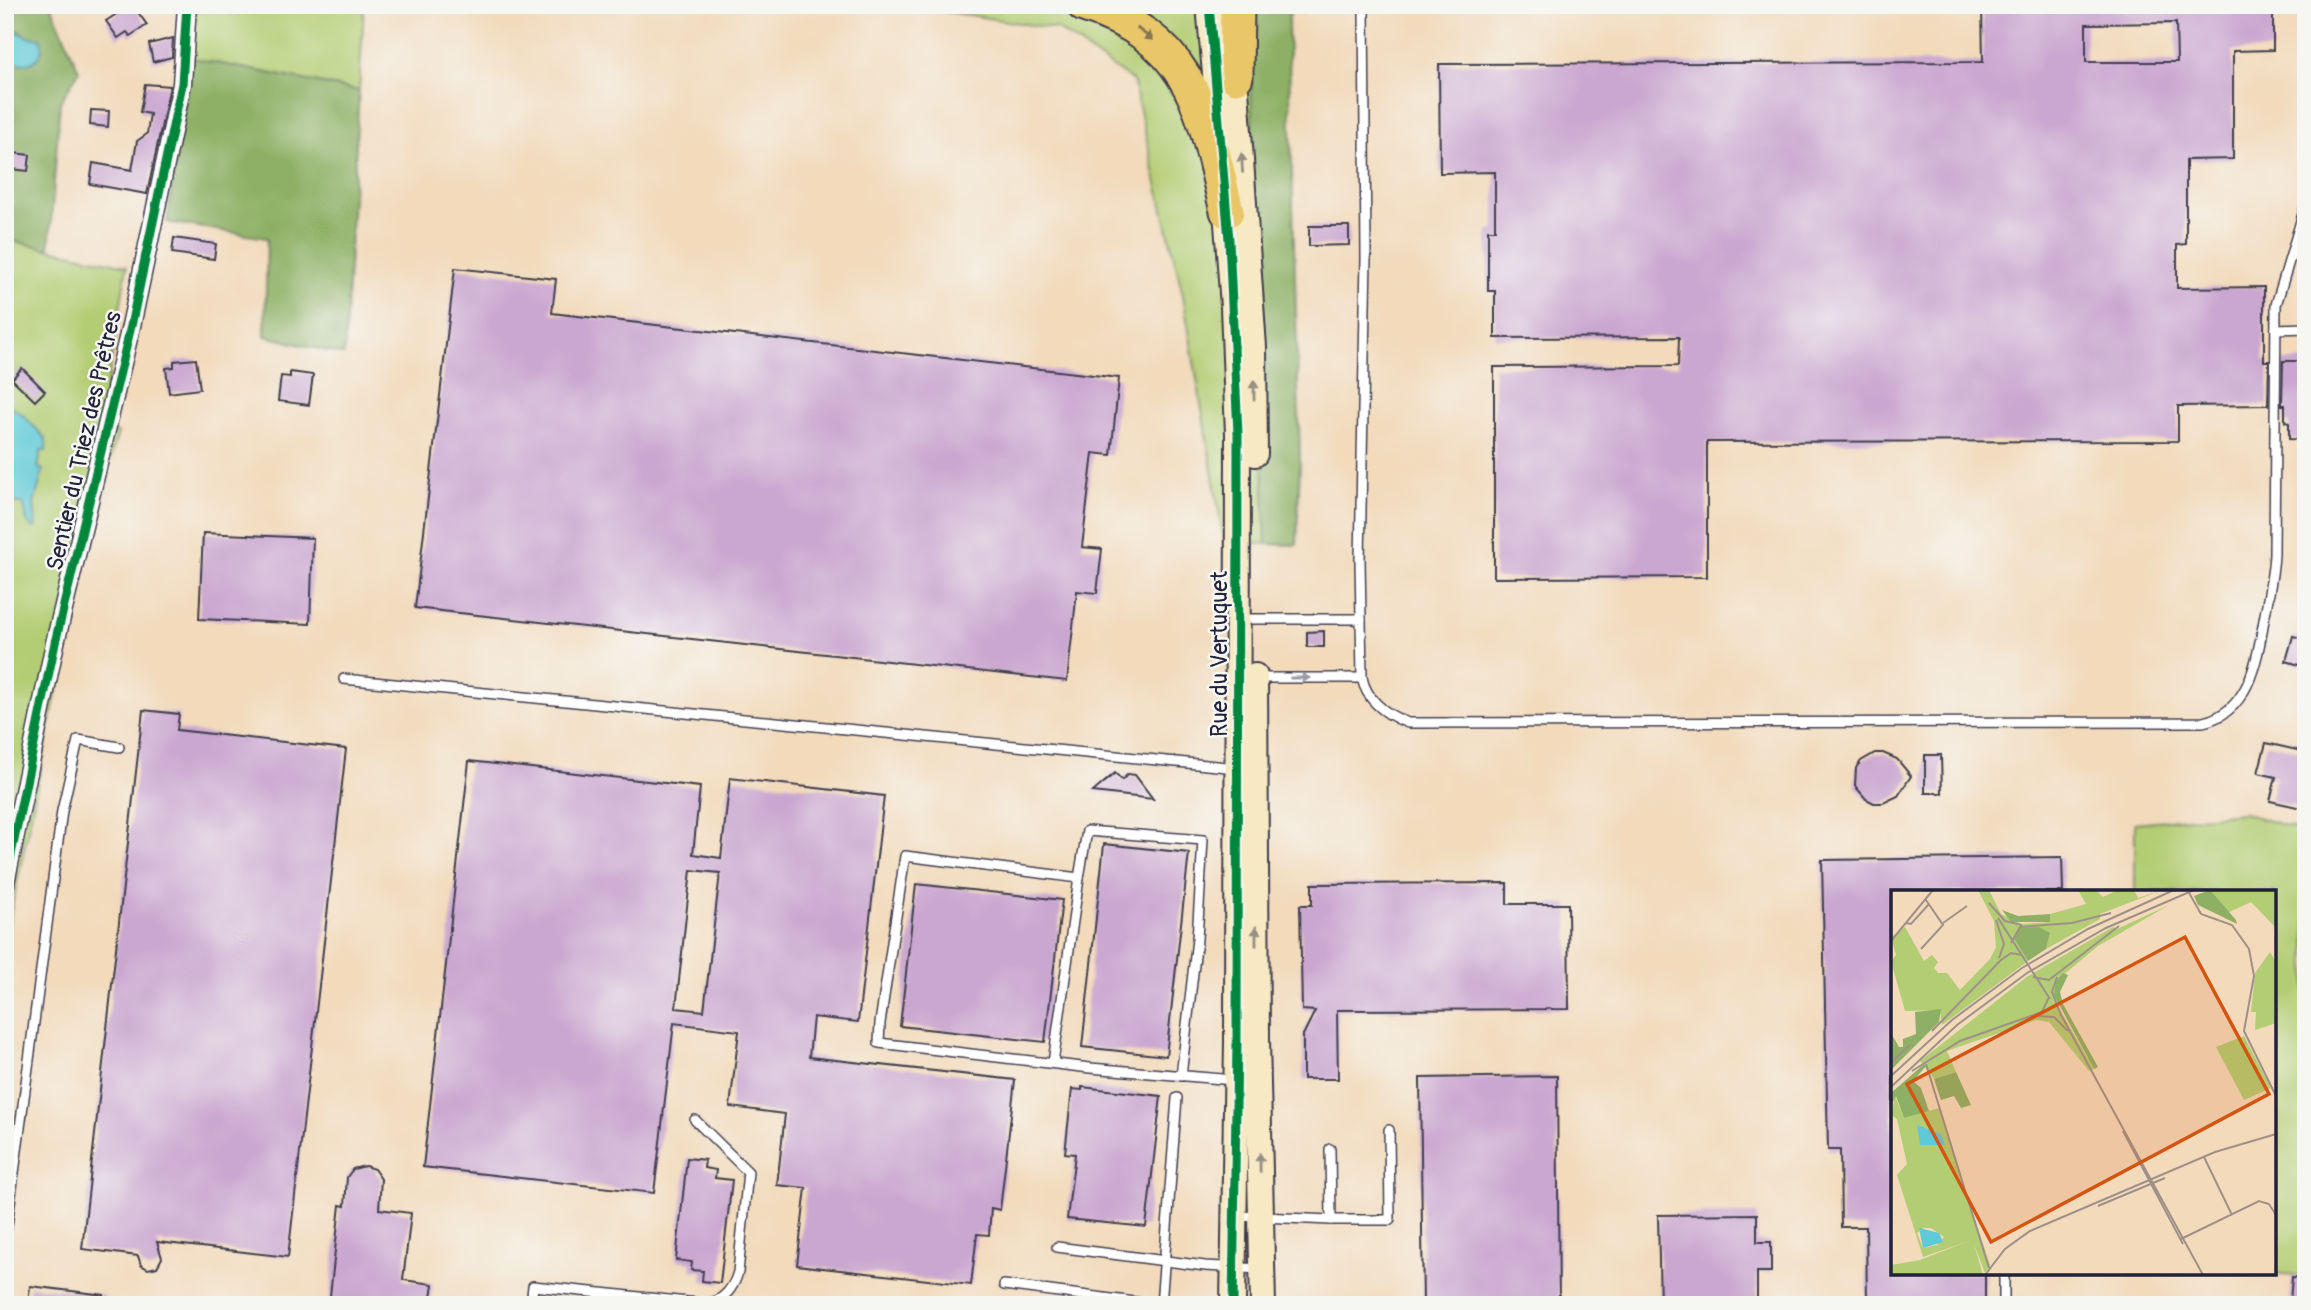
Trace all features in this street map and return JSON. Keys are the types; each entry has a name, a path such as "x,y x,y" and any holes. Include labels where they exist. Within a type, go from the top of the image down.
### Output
{"highway":[{"path":"1084,5 1142,31 1163,48 1181,71 1204,118 1227,211"},
{"path":"1236,78 1237,5"}],"street":[{"name":"Sentier du Triez des Prêtres","path":"5,883 55,643 131,326 182,84 187,5"},
{"name":"Rue du Vertuquet","path":"1209,5 1227,211 1247,619"},
{"name":"Rue du Vertuquet","path":"1229,5 1254,347 1247,619 1247,1081 1234,1216 1233,1305"},
{"name":"Rue du Vertuquet","path":"1247,1081 1262,1217 1263,1305"}],"lane":[{"path":"1364,5 1366,258 1362,678 1367,693 1382,709 1398,719 1418,725 2203,722 2231,709 2253,673 2272,579 2276,304 2306,204"},
{"path":"2276,329 2306,328"},
{"path":"1247,619 1361,619"},
{"path":"1247,678 1362,678"},
{"path":"344,679 1247,769"},
{"path":"5,1241 62,811 75,752 78,740 119,747"},
{"path":"1053,1063 1087,831 1203,840 1197,939 1181,1076"},
{"path":"1079,878 905,856 879,1043 1247,1081"},
{"path":"1004,1285 1159,1305 1166,1260 1177,1098"},
{"path":"531,1305 533,1286 707,1304 718,1301 731,1288 738,1272 748,1172 695,1120"},
{"path":"1234,1216 1390,1220 1390,1129"},
{"path":"1330,1149 1331,1220"},
{"path":"1057,1247 1263,1269"},
{"path":"2004,1275 2004,1305"}],"green space":[{"path":"5,5 51,5 79,71 60,102 49,249 5,239 5,60 39,38 28,37 17,30 5,32"},
{"path":"193,5 364,5 359,91 191,58"},
{"path":"905,5 1250,5 1266,544 1224,542 1183,295 1133,81 1057,29"},
{"path":"1250,5 1292,5 1288,22 1300,461 1297,545 1266,544"},
{"path":"191,58 359,91 344,355 265,336 267,238 167,222"},
{"path":"5,239 127,266 100,429 118,433 93,515 5,941"},
{"path":"2243,813 2306,832 2306,1276 2276,1274 2276,890 2135,890 2135,823"}],"water":[{"path":"12,30 28,37 40,38 42,47 37,59 24,64 5,60 5,32"},
{"path":"5,402 23,415 46,439 46,451 41,451 38,468 43,470 34,504 36,527 32,528 27,521 24,504 5,500"}],"building":[{"path":"114,5 133,5 147,25 130,36 127,32 118,38 106,21 118,13"},
{"path":"1982,5 2273,5 2273,50 2233,51 2233,159 2186,160 2186,244 2177,245 2177,288 2264,287 2264,361 2269,361 2268,405 2178,406 2178,441 1707,442 1707,577 1494,578 1494,367 1678,366 1679,337 1495,338 1495,291 1488,291 1488,230 1495,230 1495,172 1440,173 1439,64 1983,62","holes":["2176,23 2177,62 2086,62 2086,24"]},
{"path":"173,38 172,57 153,62 149,44"},
{"path":"145,84 170,86 147,194 90,184 93,163 132,170 137,141 147,134 150,114 140,112"},
{"path":"91,110 109,111 108,127 90,125"},
{"path":"13,153 30,155 28,171 11,169"},
{"path":"1309,226 1349,226 1349,245 1309,246"},
{"path":"174,238 216,244 214,259 172,253"},
{"path":"455,268 556,279 552,313 1119,378 1111,455 1093,453 1082,547 1102,549 1097,593 1077,591 1067,681 415,608"},
{"path":"196,359 200,389 169,393 166,368 174,367 174,361"},
{"path":"2283,361 2306,361 2306,440 2289,439 2289,423 2285,422 2285,405 2282,405"},
{"path":"22,368 45,391 35,401 12,379"},
{"path":"290,372 313,375 309,405 278,401 281,376 290,377"},
{"path":"203,533 313,538 310,624 199,619"},
{"path":"1324,631 1324,647 1307,647 1307,632"},
{"path":"2293,636 2306,639 2306,667 2286,661"},
{"path":"143,710 179,714 177,730 346,749 288,1257 157,1242 162,1258 157,1267 148,1269 141,1265 138,1256 82,1249"},
{"path":"2266,743 2306,752 2306,809 2270,801 2276,777 2258,773"},
{"path":"1875,753 1883,753 1897,759 1911,776 1898,796 1883,803 1866,799 1855,786 1856,768 1861,761"},
{"path":"1925,755 1941,755 1942,793 1925,793"},
{"path":"469,761 700,787 693,854 721,858 730,778 884,796 858,1022 813,1017 809,1057 1015,1080 1000,1210 991,1208 989,1235 977,1234 971,1285 797,1265 806,1188 777,1185 785,1114 730,1107 739,1031 674,1023 654,1193 423,1167","holes":["691,870 720,873 704,1011 676,1008"]},
{"path":"1115,773 1122,780 1128,774 1135,775 1153,799 1093,792"},
{"path":"1104,844 1189,853 1166,1056 1082,1047"},
{"path":"2062,857 2063,890 1891,890 1891,1275 1985,1275 1985,1305 1867,1305 1866,1227 1841,1227 1840,1150 1828,1150 1822,860"},
{"path":"1507,883 1507,904 1568,904 1569,1009 1337,1010 1338,1079 1303,1079 1303,1035 1315,1011 1302,1010 1300,905 1312,905 1312,884"},
{"path":"916,884 1062,900 1045,1042 900,1026"},
{"path":"1557,1076 1559,1305 1423,1305 1420,1078"},
{"path":"1082,1087 1161,1096 1146,1227 1067,1219 1075,1154 1065,1153 1072,1089 1082,1090"},
{"path":"687,1158 705,1160 704,1168 716,1170 715,1178 732,1180 720,1283 702,1281 703,1271 691,1270 692,1262 676,1260"},
{"path":"365,1166 374,1169 381,1179 379,1209 411,1213 403,1280 433,1284 430,1305 329,1305 340,1205 345,1206 347,1177 353,1169"},
{"path":"1757,1214 1757,1242 1771,1242 1771,1272 1757,1272 1757,1305 1660,1305 1658,1215"},
{"path":"2292,1277 2306,1278 2306,1303 2290,1302"},
{"path":"30,1286 104,1295 104,1305 28,1305"}],"cycle path":[{"path":"5,883 55,643 131,326 182,84 187,5"},
{"path":"1209,5 1229,240 1238,434 1237,1041 1233,1305"}]}
